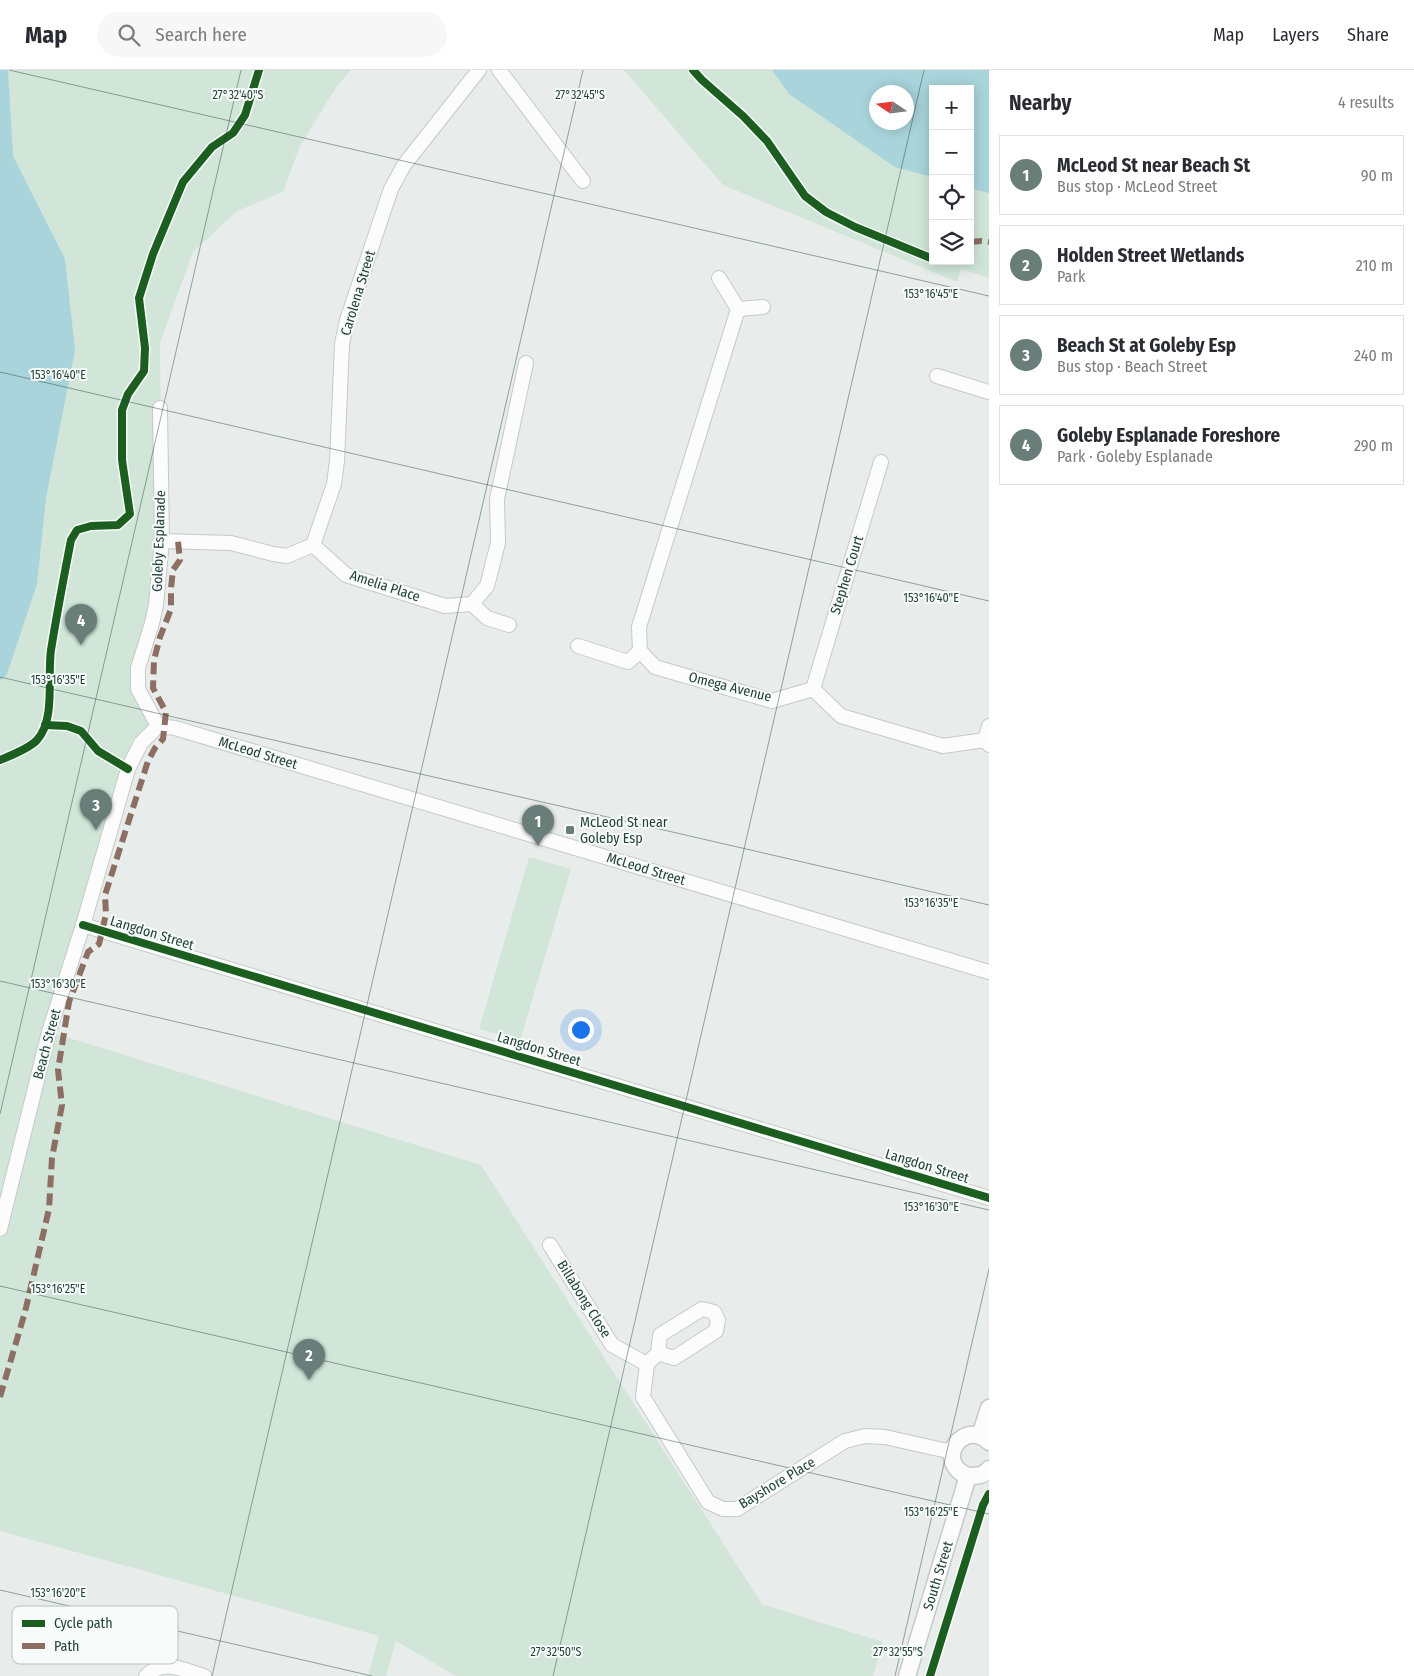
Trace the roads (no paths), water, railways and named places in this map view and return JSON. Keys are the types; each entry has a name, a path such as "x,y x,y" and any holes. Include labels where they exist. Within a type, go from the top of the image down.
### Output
{"street":[{"name":"Carolena Street","path":"313,545 334,484 337,461 342,344 347,320 391,189 404,165 479,70"},
{"path":"499,70 583,181"},
{"path":"578,646 628,662 640,651 639,627 738,309 719,278"},
{"path":"738,309 763,307"},
{"path":"509,625 487,618 472,604 487,586 498,543 497,499 526,363"},
{"path":"937,376 989,392"},
{"name":"Goleby Esplanade","path":"158,726 138,689 138,668 156,605 162,541 160,408"},
{"name":"Stephen Court","path":"813,689 881,462"},
{"path":"162,541 231,543 287,556 313,545"},
{"name":"Amelia Place","path":"313,545 346,575 445,606 472,604"},
{"name":"Omega Avenue","path":"640,651 654,667 772,701 813,689"},
{"path":"813,689 841,716 942,746 987,743 989,726"},
{"name":"Beach Street","path":"0,1229 49,1032 83,925 128,769 141,742 158,726"},
{"name":"McLeod Street","path":"158,726 175,728 989,972"},
{"name":"Langdon Street","path":"83,925 989,1198"},
{"name":"Billabong Close","path":"550,1245 612,1345 647,1364"},
{"path":"647,1364 658,1353"},
{"name":"Bayshore Place","path":"647,1364 644,1396 708,1502 723,1509 738,1509 845,1441 865,1436 885,1437 952,1452"},
{"path":"989,1408 985,1439 973,1434 966,1436 960,1439 952,1452 953,1461 961,1473 968,1476 978,1476 989,1469"},
{"name":"South Street","path":"907,1676 968,1476"},
{"path":"146,1676 152,1670 167,1665 204,1676"}],"water":[{"path":"0,70 8,70 13,156 65,259 75,350 46,498 37,584 7,674 0,681"},
{"path":"772,70 989,70 989,193 974,189 974,85 929,85 929,176 895,167 789,94"}],"place":[{"name":"Goleby Esplanade Foreshore","path":"81,645"},
{"name":"Beach St at Goleby Esp","path":"96,830"},
{"name":"McLeod St near Goleby Esp","path":"570,830"},
{"name":"McLeod St near Beach St","path":"538,846"},
{"name":"Holden Street Wetlands","path":"309,1380"}]}
